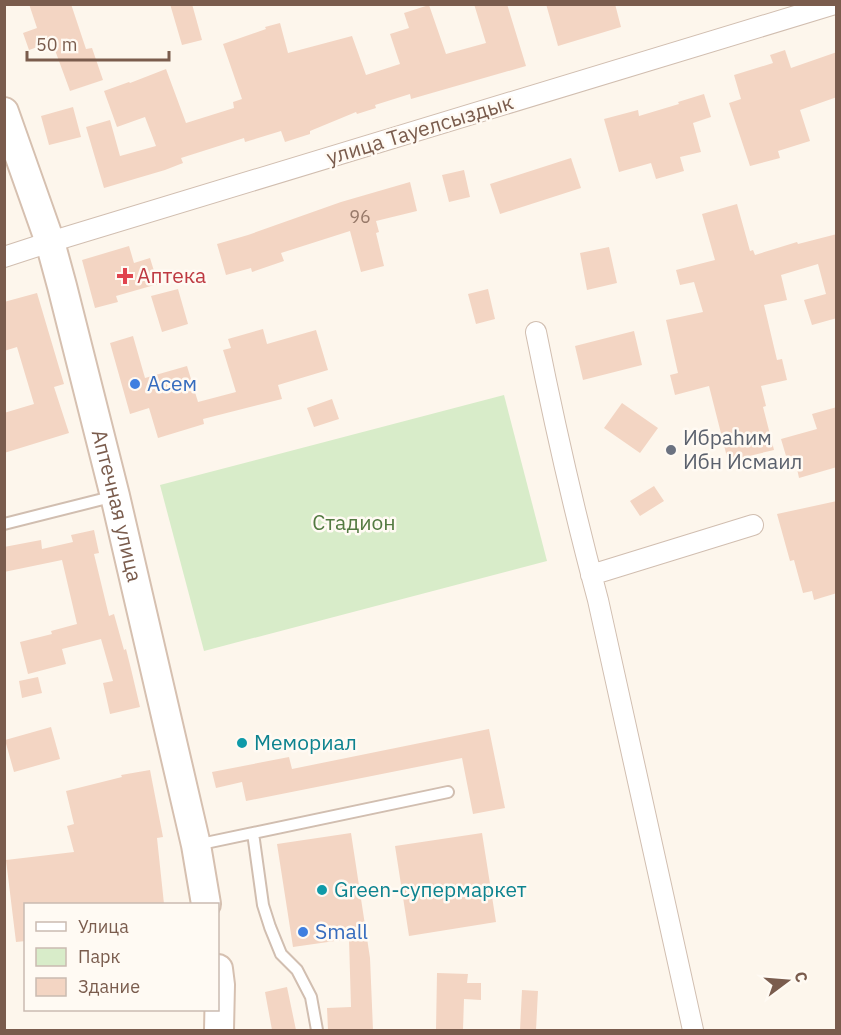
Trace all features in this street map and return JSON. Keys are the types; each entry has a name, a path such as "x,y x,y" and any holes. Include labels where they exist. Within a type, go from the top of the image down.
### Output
{"main road":[{"name":"Аптечная улица","path":"4,112 50,242 115,496 196,845 206,903"},
{"path":"219,977 219,1030"}],"street":[{"name":"улица Тауелсыздык","path":"4,257 835,4"},
{"path":"536,332 693,1030"},
{"path":"591,575 753,525"}],"lane":[{"path":"4,524 115,496"},
{"path":"196,845 448,792"},
{"path":"253,833 263,905 270,927 281,954 297,970 311,997 317,1030"}],"green space":[{"name":"Стадион","path":"504,395 547,561 204,651 160,485"}],"building":[{"path":"29,4 71,4 86,49 92,48 103,80 70,91 52,42 29,50 23,33 37,28"},
{"path":"170,4 192,4 202,40 182,45"},
{"path":"474,4 507,4 526,66 411,99 410,94 375,105 376,108 357,114 356,112 310,131 310,134 285,142 281,131 245,142 244,138 181,158 183,163 165,170 104,188 86,127 110,120 120,156 156,146 145,117 117,127 104,91 166,69 186,123 234,108 233,102 242,99 223,44 280,23 288,53 352,36 366,75 400,64 390,34 409,28 404,13 429,5 446,54 486,43"},
{"path":"546,4 615,4 621,27 558,46"},
{"path":"785,50 791,68 837,52 837,97 800,110 810,141 778,151 780,158 750,166 729,103 741,99 734,75 773,63 770,55"},
{"path":"704,94 711,117 693,123 701,152 680,157 684,171 656,179 651,163 619,172 604,119 638,110 639,116"},
{"path":"73,107 81,137 49,145 41,116"},
{"path":"571,158 581,188 500,214 490,184"},
{"path":"464,170 470,197 449,202 442,175"},
{"path":"410,182 417,211 376,221 379,232 376,233 384,266 361,272 350,231 281,253 284,261 252,272 251,268 226,275 217,244 341,202"},
{"path":"737,204 750,251 753,250 755,255 797,242 798,244 837,234 837,318 812,325 804,300 826,294 818,264 781,275 787,300 764,305 777,360 782,359 787,380 761,386 766,406 763,407 774,450 728,461 709,386 675,395 670,375 678,373 666,320 703,312 694,282 680,285 676,270 715,260 702,214"},
{"path":"129,246 134,263 150,258 158,284 116,296 118,302 95,308 82,260"},
{"path":"609,247 617,283 587,290 580,253"},
{"path":"178,289 188,324 162,332 151,296"},
{"path":"488,289 495,319 476,324 468,294"},
{"path":"37,293 64,384 54,387 69,433 4,453 4,413 34,404 17,347 4,351 4,302"},
{"path":"263,329 267,344 316,330 328,370 278,385 282,399 203,419 204,424 158,438 149,408 130,414 110,343 133,336 145,378 187,366 198,402 236,392 223,350 231,348 228,339"},
{"path":"634,331 642,365 583,380 575,346"},
{"path":"332,399 339,419 314,427 307,408"},
{"path":"622,403 658,428 640,453 604,428"},
{"path":"837,407 837,467 799,478 796,464 789,466 781,439 817,429 812,414"},
{"path":"654,486 664,501 640,516 630,501"},
{"path":"837,501 837,593 814,600 812,591 803,593 794,560 790,561 777,514"},
{"path":"94,530 99,553 94,554 109,616 114,614 124,650 126,649 140,707 110,714 103,683 113,681 101,639 62,649 66,664 28,674 20,642 52,634 51,631 77,624 62,560 4,572 4,547 41,540 42,549 73,542 71,535"},
{"path":"38,677 42,693 22,698 19,681"},
{"path":"51,727 60,759 14,772 5,740"},
{"path":"489,729 505,808 473,814 462,758 246,801 242,782 216,788 212,772 289,757 292,769"},
{"path":"150,770 163,837 157,838 164,903 24,903 24,941 16,942 6,860 74,852 67,826 74,824 66,791 122,777 121,775"},
{"name":"Green-супермаркет","path":"351,833 370,958 373,1030 328,1030 327,1008 351,1007 349,939 293,947 277,844"},
{"path":"482,833 496,922 409,936 395,846"},
{"path":"437,973 468,974 467,983 481,983 481,1000 464,999 463,1030 436,1030"},
{"path":"287,987 296,1030 272,1030 265,992"},
{"path":"522,990 538,991 536,1030 520,1030"}],"place":[{"name":"Аптека","path":"125,276"},
{"name":"Асем","path":"135,384"},
{"name":"Ибраһим Ибн Исмаил","path":"671,450"},
{"name":"Мемориал","path":"242,743"},
{"name":"Green-супермаркет","path":"322,890"},
{"name":"Small","path":"303,932"}]}
